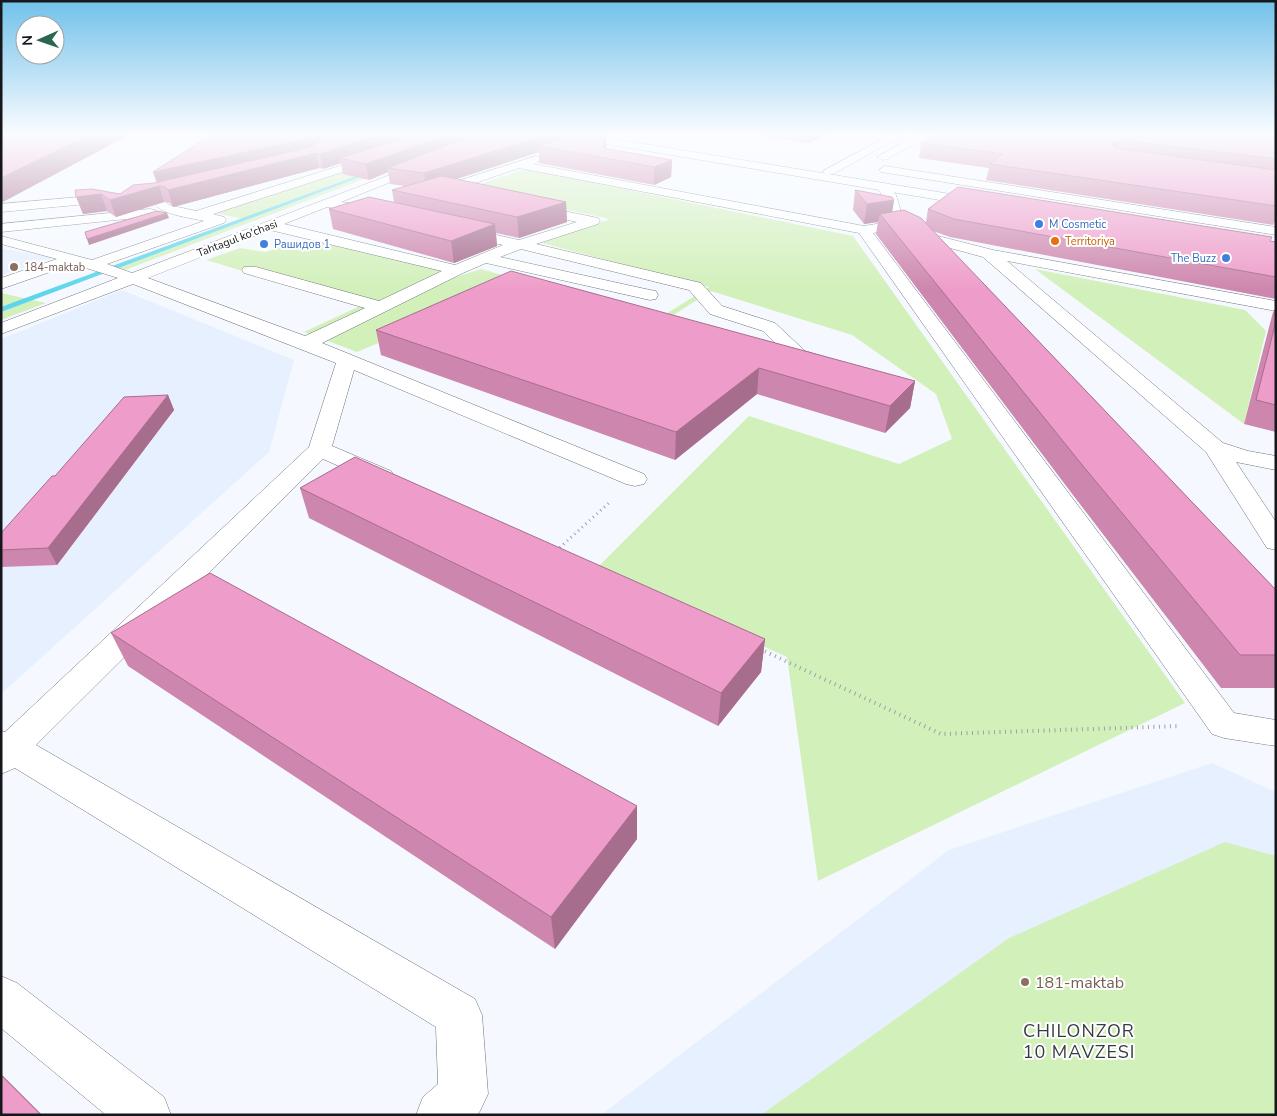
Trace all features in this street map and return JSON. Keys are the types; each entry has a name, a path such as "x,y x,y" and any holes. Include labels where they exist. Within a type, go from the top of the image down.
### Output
{"street":[{"path":"197,215 285,187"},
{"path":"421,196 453,187"},
{"path":"640,187 864,230 903,224"},
{"path":"888,187 894,212 903,224 933,239 986,252 1276,306"},
{"path":"923,187 1276,243"},
{"path":"934,187 998,206"},
{"path":"983,187 1276,231"},
{"path":"364,188 391,191"},
{"name":"Tahtagul ko'chasi","path":"1,329 364,188"},
{"path":"445,190 473,196"},
{"path":"159,194 160,203 165,208"},
{"path":"1,208 129,197"},
{"path":"325,203 387,211 353,220"},
{"path":"306,344 485,258 593,221 519,206"},
{"path":"85,233 165,208 219,220 94,266"},
{"path":"1,228 150,213"},
{"path":"269,225 457,270"},
{"path":"308,235 335,226"},
{"path":"446,227 695,286 716,310"},
{"path":"864,230 1224,725 1276,733"},
{"path":"1,240 38,248 134,277 347,360 635,479"},
{"path":"38,248 56,242"},
{"path":"986,252 1215,448 1276,542"},
{"path":"485,258 668,299"},
{"path":"1,284 72,259"},
{"path":"250,270 382,306"},
{"path":"687,303 769,327 790,350 834,367"},
{"path":"347,360 320,449 4,751 458,1015 463,1094 441,1115"},
{"path":"1215,448 1244,457 1276,463"},
{"path":"320,449 402,485"},
{"path":"1,999 146,1115"}],"path":[{"path":"564,556 555,552 635,479"},
{"path":"752,645 940,734 1224,725"}],"shaded area":[{"name":"184-maktab","path":"1,248 53,258 1,275"},
{"path":"122,290 294,360 269,452 1,694 1,339"},
{"name":"181-maktab","path":"1212,763 1276,792 1276,1115 601,1115 949,850"}],"green space":[{"path":"297,187 343,187 125,270 113,267 242,219 216,213"},
{"path":"614,187 853,236 1185,703 818,881 787,657 595,570 749,416 899,464 952,439 936,394 852,335 711,291 664,321 429,322 357,352 304,332 360,306 206,260 240,248 265,252 305,240 457,270 456,277 481,269 658,319 709,287 542,243 610,219 468,188"},
{"path":"1035,269 1245,310 1266,331 1244,424"},
{"path":"1,293 46,303 1,320"},
{"path":"1225,842 1276,856 1276,1115 761,1115 1009,938"}],"building":[{"path":"130,187 155,187 110,200 101,194 76,197 75,190 92,189 120,194"},
{"path":"165,187 180,187 168,190"},
{"path":"402,187 495,187 566,202 517,217 392,190"},
{"path":"959,187 1272,237 1270,241 1276,242 1276,277 954,219 928,209"},
{"path":"1147,187 1276,187 1276,206"},
{"path":"855,190 892,197 894,200 867,204"},
{"path":"369,197 495,224 451,241 329,209"},
{"path":"904,210 921,218 1276,590 1276,655 1240,655 1083,466 880,214"},
{"path":"157,211 167,213 87,239 85,232"},
{"path":"511,271 915,381 890,406 759,368 676,432 376,330"},
{"path":"1276,321 1276,405 1256,400"},
{"path":"168,395 48,548 1,550 1,533 52,476 55,476 124,397"},
{"path":"355,457 765,639 721,693 300,488"},
{"path":"210,573 637,806 551,917 111,633"},
{"path":"1,1075 41,1115 1,1115"}],"waterway":[{"path":"1,310 331,187"}],"place":[{"name":"M Cosmetic","path":"1039,224"},
{"name":"Territoriya","path":"1055,241"},
{"name":"Рашидов 1","path":"264,244"},
{"name":"The Buzz","path":"1226,258"},
{"name":"184-maktab","path":"14,267"},
{"name":"181-maktab","path":"1025,982"}],"district":[{"name":"CHILONZOR 10 MAVZESI","path":"1079,1041"}]}
